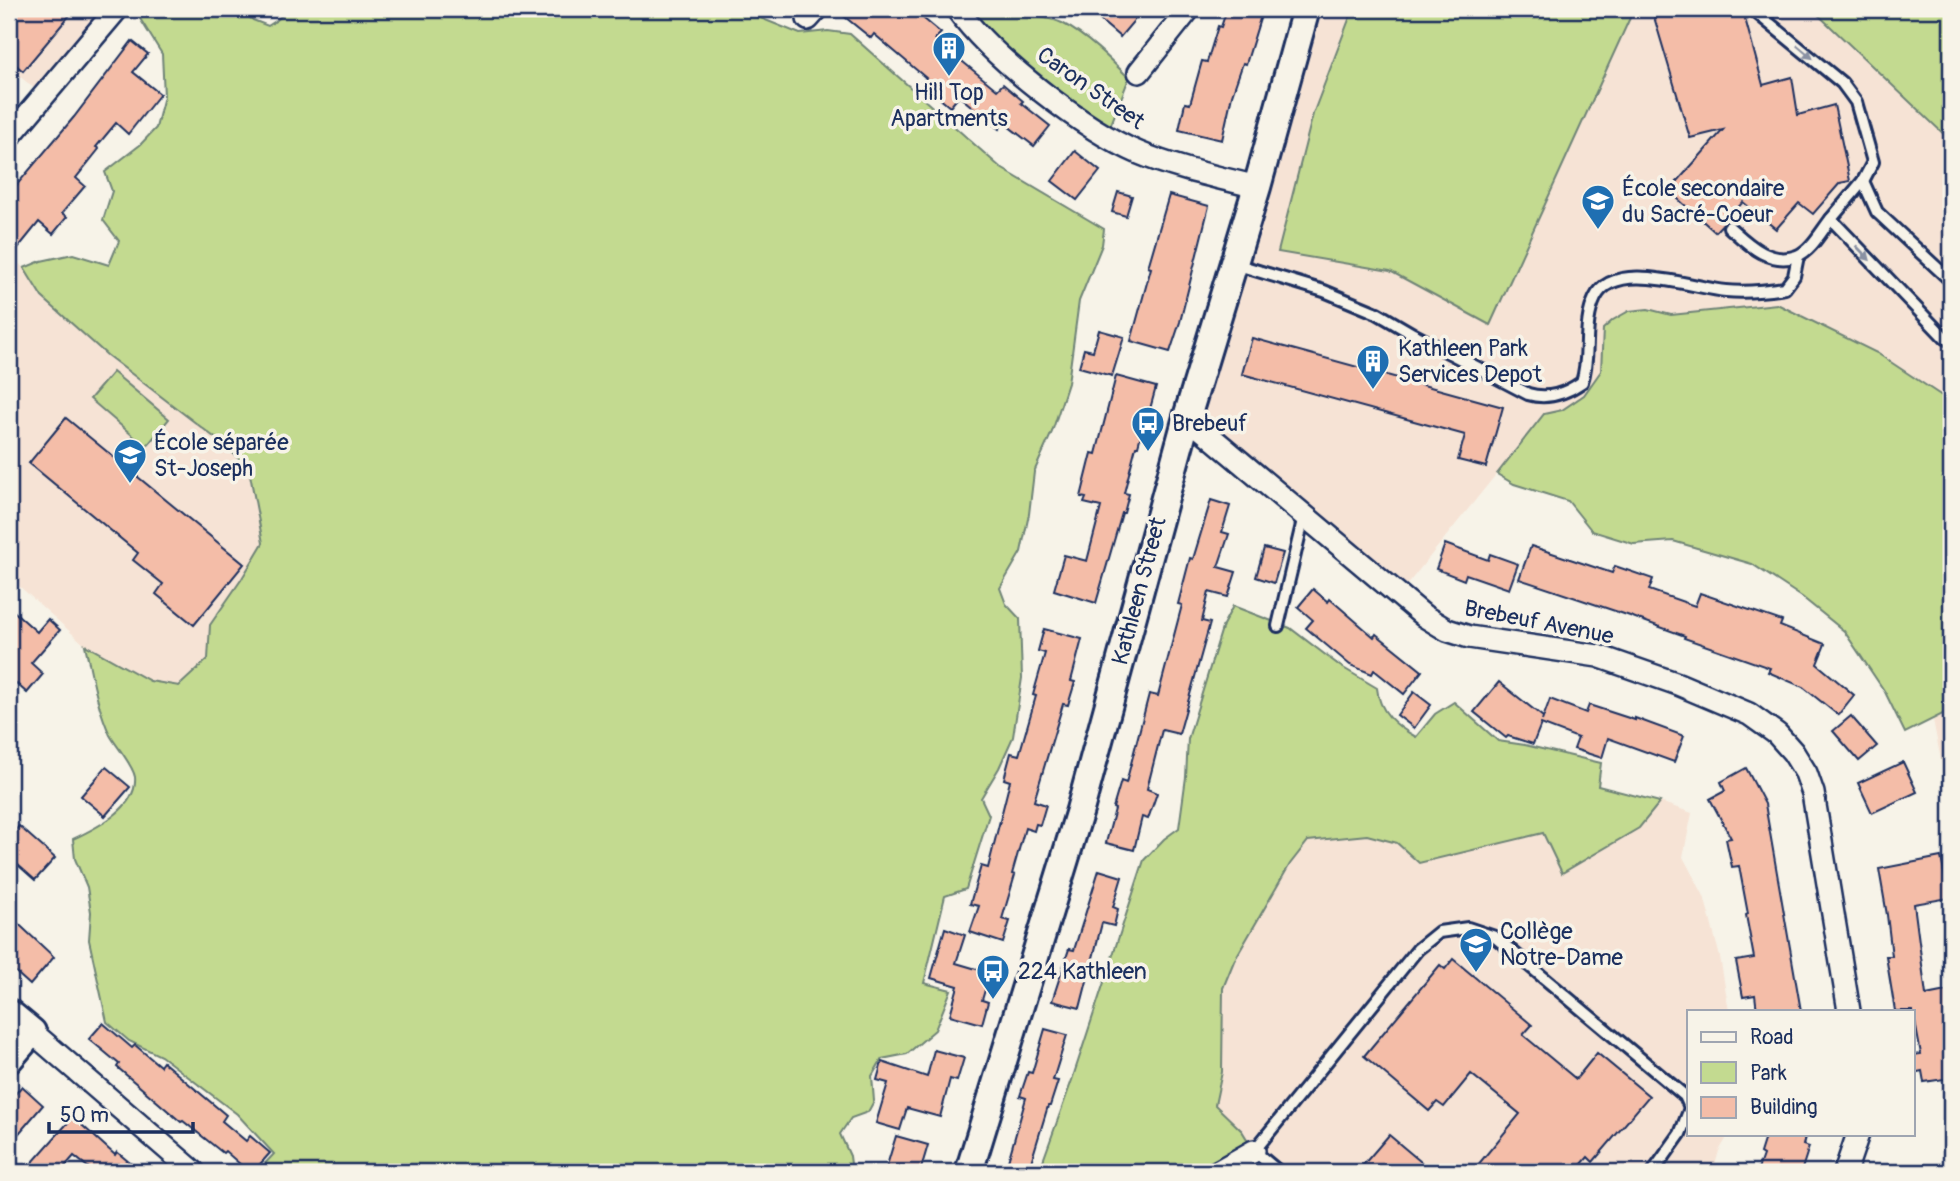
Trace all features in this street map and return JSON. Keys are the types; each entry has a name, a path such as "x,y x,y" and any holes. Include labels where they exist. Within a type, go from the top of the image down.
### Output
{"street":[{"path":"9,137 117,9"},
{"name":"Caron Street","path":"957,9 991,48 1079,117 1111,138 1138,152 1179,167 1257,187"},
{"path":"1139,72 1189,9"},
{"name":"Kathleen Street","path":"969,1172 1080,810 1186,417 1257,187 1306,9"},
{"name":"Brebeuf Avenue","path":"1186,417 1424,616 1447,631 1469,637 1598,656 1678,684 1749,714 1777,734 1806,773 1813,793 1849,1010"},
{"path":"9,1013 194,1172"},
{"path":"9,1059 32,1032"},
{"path":"1845,1172 1857,1136"},
{"path":"1217,1172 1254,1151"}],"lane":[{"path":"1729,227 1751,246 1772,258 1798,256 1811,245 1863,181 1872,162 1856,102 1842,83 1752,9"},
{"path":"1863,181 1877,212 1951,281"},
{"path":"1830,219 1945,338 1951,341"},
{"path":"1234,264 1324,291 1377,313 1528,394 1541,398 1562,394 1582,382 1587,368 1590,311 1596,295 1605,284 1639,276 1726,291 1759,292 1785,288 1794,276 1798,256"},
{"path":"1278,626 1304,516"},
{"path":"1279,1172 1254,1151 1418,949 1440,932 1468,928 1495,937 1685,1096 1687,1100"},
{"path":"1653,1172 1680,1134 1687,1116"}],"shaded area":[{"path":"9,9 118,9 44,97 9,67"},
{"name":"École secondaire du Sacré-Coeur","path":"1308,9 1951,9 1951,402 1777,304 1671,315 1648,309 1604,329 1602,371 1584,395 1562,410 1544,415 1398,596 1187,419"},
{"name":"École séparée St-Joseph","path":"9,255 24,268 42,297 227,447 249,470 263,543 210,625 208,659 178,686 150,681 85,645 9,577"},
{"path":"1951,710 1951,810 1933,720"},
{"name":"Collège Notre-Dame","path":"1660,802 1692,813 1683,857 1704,896 1720,957 1729,1010 1687,1010 1687,1136 1728,1136 1719,1151 1713,1172 1281,1172 1253,1149 1215,1105 1222,1072 1223,987 1234,961 1290,864 1308,841 1367,835 1397,843 1419,863 1543,833 1639,828"}],"green space":[{"path":"134,9 239,9 253,20 268,26 288,9 728,9 753,15 800,34 828,31 850,34 1001,168 1104,229 1102,245 1079,301 1068,383 1052,432 1034,472 1021,552 1000,588 1006,604 1020,619 1022,678 1013,737 981,798 989,815 966,889 945,896 924,983 951,990 935,1030 907,1054 882,1059 872,1076 874,1101 868,1112 851,1118 840,1134 850,1156 852,1172 257,1172 274,1154 237,1114 161,1056 129,1041 107,1022 89,940 91,912 87,887 75,859 73,839 104,823 123,807 134,788 135,777 105,724 85,645 150,681 179,686 208,659 210,625 263,543 249,469 227,447 107,355 42,297 24,268 73,254 109,265 119,241 103,220 112,191 105,172 140,145 156,128 164,96 162,54"},
{"path":"1353,9 1634,9 1490,325 1390,271 1278,252 1313,114"},
{"path":"1812,9 1951,9 1951,141"},
{"path":"964,13 1054,20 1071,28 1106,55 1129,78 1108,132 1081,116"},
{"path":"1777,304 1877,353 1951,402 1951,710 1905,733 1885,692 1844,631 1802,597 1752,564 1673,541 1634,544 1592,531 1568,501 1514,484 1497,474 1544,414 1562,410 1584,395 1601,371 1603,329 1613,320 1629,311 1648,309 1671,315"},
{"path":"113,372 169,419 146,447 90,399"},
{"path":"1233,606 1290,628 1340,666 1377,688 1385,711 1402,728 1416,737 1435,714 1454,702 1498,741 1601,763 1598,786 1660,802 1639,828 1562,873 1543,833 1419,863 1397,843 1367,835 1308,841 1290,864 1234,961 1223,988 1222,1072 1215,1105 1242,1131 1253,1149 1215,1172 1039,1172 1144,860 1179,828 1188,739 1223,625"}],"building":[{"path":"9,9 75,9 23,71 9,59"},
{"path":"835,9 912,9 941,33 935,39 997,90 1003,84 1023,101 1021,103 1050,126 1034,146 1004,123 999,129 959,96 950,107 921,83 926,78 874,34 871,38"},
{"path":"1087,9 1127,9 1137,17 1120,37"},
{"path":"1227,9 1263,9 1246,64 1243,63 1232,95 1222,140 1179,130 1185,103 1190,104 1202,61 1207,62 1218,26 1221,27"},
{"path":"1684,9 1719,9 1721,17 1743,11 1763,85 1792,77 1798,115 1834,105 1850,181 1840,183 1813,214 1799,203 1776,229 1743,202 1715,232 1669,191 1723,130 1690,138 1654,17"},
{"path":"132,41 148,54 133,72 160,94 128,134 116,123 96,147 99,149 76,178 85,186 62,213 67,217 53,234 39,222 18,248 9,240 9,194 74,117"},
{"path":"1075,151 1100,171 1077,200 1052,181"},
{"path":"1118,192 1132,196 1126,216 1112,212"},
{"path":"1169,195 1209,206 1170,352 1131,341 1151,268 1148,267"},
{"path":"1099,330 1124,337 1112,376 1079,367 1084,349 1093,351"},
{"name":"Kathleen Park Services Depot","path":"1252,338 1503,407 1486,467 1458,460 1465,435 1242,374"},
{"path":"1116,376 1156,387 1136,446 1124,493 1129,494 1096,603 1054,590 1064,555 1087,561 1101,507 1084,503 1086,498 1081,497 1092,453 1096,454"},
{"path":"66,418 244,564 194,625 156,594 163,584 133,560 138,553 29,463"},
{"path":"1211,500 1230,506 1222,532 1229,534 1218,567 1236,572 1228,597 1209,592 1202,621 1210,623 1179,734 1162,730 1147,789 1157,793 1148,819 1142,817 1134,850 1106,843 1115,809 1113,808 1121,781 1126,783 1149,694 1158,696 1182,605 1178,604 1190,558 1193,559"},
{"path":"1445,544 1488,560 1490,554 1518,564 1509,589 1466,574 1464,580 1436,569"},
{"path":"1531,546 1612,573 1615,566 1653,579 1649,590 1695,606 1700,593 1782,621 1780,626 1825,644 1817,664 1854,695 1838,715 1803,687 1768,672 1770,668 1630,616 1519,579"},
{"path":"1264,548 1283,553 1274,583 1256,577"},
{"path":"1313,589 1328,602 1330,599 1374,637 1376,634 1422,671 1404,694 1374,670 1372,674 1350,665 1306,628 1313,620 1298,607"},
{"path":"9,607 37,632 48,619 60,630 31,663 43,674 27,693 9,677"},
{"path":"1044,629 1082,639 1071,681 1075,682 1068,705 1063,704 1034,801 1046,805 1040,825 1036,824 1034,831 1025,828 1012,874 1015,875 1002,919 1010,921 1003,943 970,932 979,906 970,904 981,866 988,868 1010,781 1004,779 1011,753 1019,755 1036,696 1033,695 1045,653 1038,651"},
{"path":"1499,682 1543,717 1542,721 1550,699 1586,713 1589,705 1684,736 1674,762 1608,738 1602,758 1574,749 1578,738 1541,724 1533,744 1508,736 1506,738 1474,712"},
{"path":"1414,692 1431,705 1414,728 1397,715"},
{"path":"1851,716 1877,746 1859,761 1833,731"},
{"path":"1903,762 1917,792 1872,813 1858,783"},
{"path":"106,767 130,787 105,816 81,796"},
{"path":"1746,768 1765,804 1801,1010 1757,1010 1755,995 1743,997 1736,961 1754,958 1739,866 1732,867 1726,839 1731,838 1710,799 1725,791 1721,782"},
{"path":"19,826 55,858 35,880 9,857 9,838"},
{"path":"1941,857 1949,898 1914,904 1926,995 1951,990 1951,1078 1924,1082 1922,1071 1914,1073 1914,1055 1921,1054 1914,1010 1895,1010 1886,956 1892,956 1879,869"},
{"path":"1099,870 1122,877 1113,907 1118,909 1114,926 1102,923 1080,1008 1052,1001 1069,949 1074,950"},
{"path":"9,915 54,957 30,985 9,966"},
{"path":"945,928 965,935 956,963 990,973 982,1000 988,1002 982,1024 950,1015 958,986 931,978"},
{"path":"1453,959 1532,1025 1523,1035 1576,1079 1597,1053 1649,1096 1593,1162 1588,1157 1575,1172 1472,1172 1520,1114 1471,1074 1444,1107 1437,1102 1429,1111 1364,1056 1440,965 1445,969"},
{"path":"103,1023 132,1048 135,1045 160,1066 163,1062 226,1115 222,1121 246,1141 250,1136 270,1153 253,1172 249,1172 225,1151 223,1153 181,1122 89,1039"},
{"path":"1045,1029 1067,1035 1053,1080 1058,1081 1028,1172 1005,1172 1026,1098 1020,1096 1028,1072 1032,1073"},
{"path":"934,1050 964,1058 957,1081 950,1079 940,1117 907,1108 900,1130 876,1123 888,1083 877,1080 882,1062 927,1077"},
{"path":"22,1086 43,1105 9,1145 9,1101"},
{"path":"73,1117 115,1155 117,1152 141,1172 94,1172 74,1156 60,1172 24,1172"},
{"path":"1389,1135 1433,1172 1357,1172"},
{"path":"896,1136 928,1145 920,1172 885,1172"},
{"path":"1765,1136 1802,1136 1805,1137 1803,1145 1809,1147 1801,1172 1757,1172 1763,1155 1760,1153"}],"place":[{"name":"Hill Top Apartments","path":"949,78"},
{"name":"École secondaire du Sacré-Coeur","path":"1598,231"},
{"name":"Kathleen Park Services Depot","path":"1373,391"},
{"name":"Brebeuf","path":"1148,453"},
{"name":"École séparée St-Joseph","path":"130,485"},
{"name":"Collège Notre-Dame","path":"1476,974"},
{"name":"224 Kathleen","path":"993,1001"}]}
